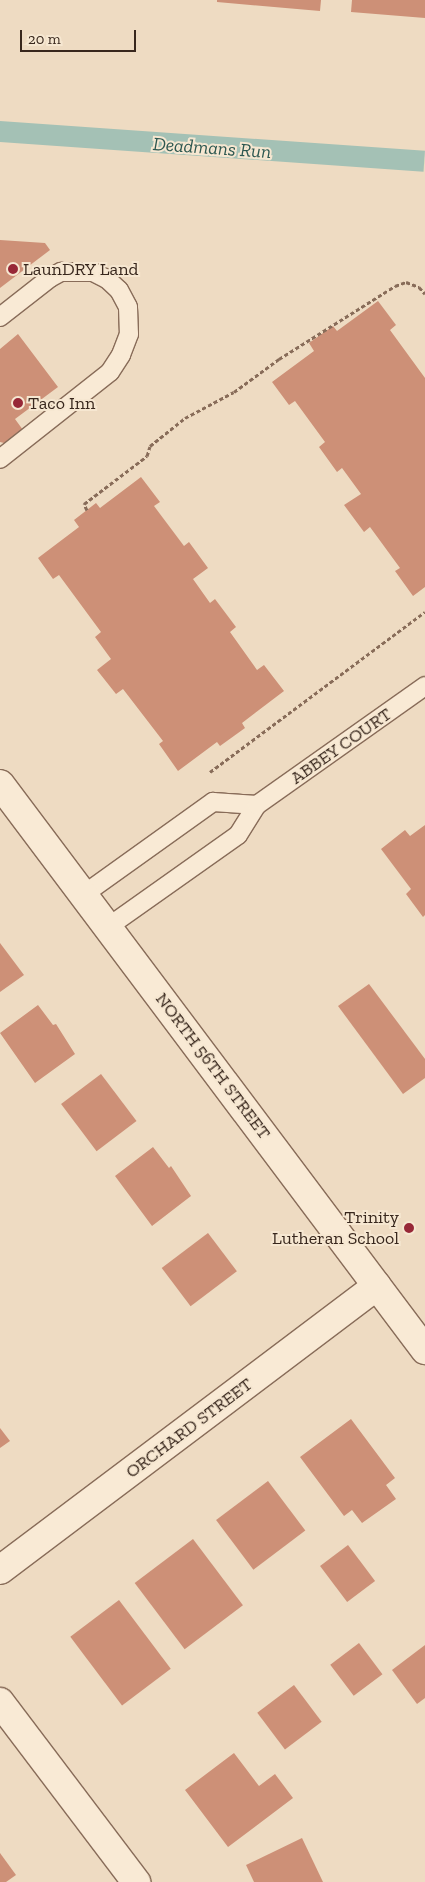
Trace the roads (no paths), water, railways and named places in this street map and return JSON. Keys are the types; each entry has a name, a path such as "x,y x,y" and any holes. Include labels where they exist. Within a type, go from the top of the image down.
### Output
{"main road":[{"name":"NORTH 56TH STREET","path":"0,784 425,1350"},
{"name":"ORCHARD STREET","path":"0,1570 377,1286"},
{"path":"0,1702 136,1882"}],"lane":[{"path":"0,317 50,278 61,272 94,272 107,279 119,290 128,307 130,334 121,355 110,372 0,459"},
{"name":"ABBEY COURT","path":"108,927 238,835 256,805 425,686"},
{"path":"83,895 212,802 256,805"}],"water":[{"name":"Deadmans Run","path":"0,121 425,151 423,172 0,142"}],"place":[{"name":"LaunDRY Land","path":"13,269"},
{"name":"Taco Inn","path":"18,403"},
{"name":"Trinity Lutheran School","path":"409,1228"}]}
